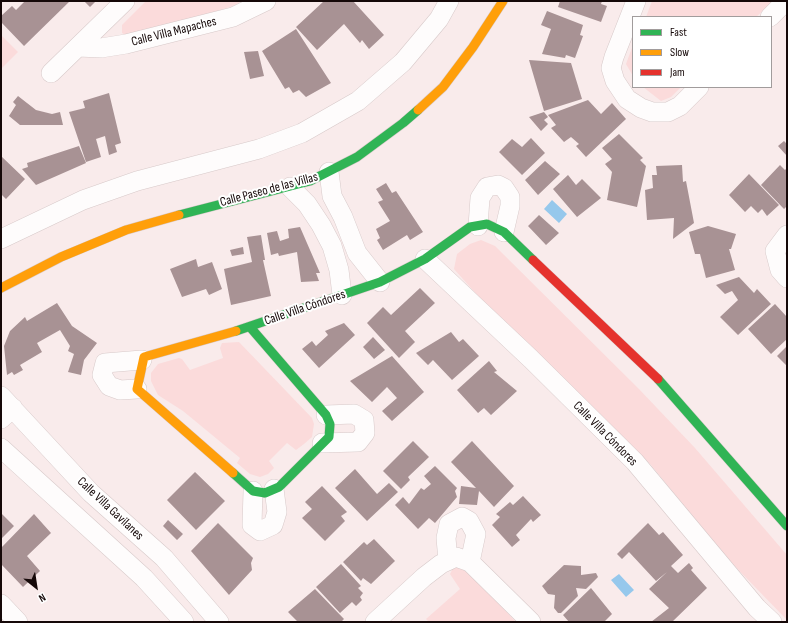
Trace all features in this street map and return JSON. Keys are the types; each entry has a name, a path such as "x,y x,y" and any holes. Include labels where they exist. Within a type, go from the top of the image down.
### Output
{"street":[{"path":"51,73 125,1"},
{"name":"Calle Villa Mapaches","path":"78,47 102,48 126,44 234,16 266,1"},
{"path":"1,239 83,200 137,180 259,149 302,133 358,101 403,62 439,19 449,1"},
{"name":"Calle Paseo de las Villas","path":"1,288 61,256 126,230 208,206 290,187 329,172 357,157 403,123 443,87 473,48 503,1"},
{"path":"636,1 611,68 615,81 627,99 641,108 652,112 668,112 680,106 698,88"},
{"path":"771,16 786,1"},
{"path":"329,172 332,196 343,217 350,238 362,262 380,282"},
{"path":"504,232 510,206 510,196 504,188 498,185 487,187 480,198 478,226 487,224 504,232 662,383 787,526"},
{"path":"290,187 307,204 321,225 332,246 339,270 342,295"},
{"name":"Calle Villa Cóndores","path":"138,389 120,390 109,386 102,375 105,363 142,360 144,357 250,327 380,282 425,259 470,227 478,226"},
{"path":"787,235 775,251 780,270 787,278"},
{"path":"332,246 350,238"},
{"name":"Calle Villa Cóndores","path":"425,259 531,359 635,462 756,608 772,622"},
{"name":"Calle Villa Cóndores","path":"250,327 326,415"},
{"path":"142,360 138,389 253,491 265,493 279,487 322,443 329,437 330,424 326,415 354,414 364,420 365,433 358,442 322,443"},
{"name":"Calle Villa Gavilanes","path":"5,408 91,493 164,558 219,622"},
{"path":"1,448 144,578 184,622"},
{"path":"253,491 252,525 260,531 273,526 277,512 274,489"},
{"path":"448,561 446,538 449,524 462,517 469,521 476,534 470,562"},
{"path":"375,622 424,577 456,557 470,562 531,622"},
{"path":"144,578 164,558"},
{"path":"1,604 18,622"}],"shaded area":[{"path":"146,1 243,1 230,7 134,36 127,36 122,33 122,25"},
{"path":"652,1 774,1 757,16 646,16"},
{"path":"1,35 18,52 1,69"},
{"path":"632,48 632,74 626,64"},
{"path":"644,88 680,88 671,97 661,101"},
{"path":"481,240 495,246 639,389 695,448 787,555 787,620 722,553 651,465 487,306 454,269 457,254 470,244"},
{"path":"239,342 312,418 314,424 312,437 296,450 287,443 269,461 274,468 268,474 260,477 250,474 237,463 240,458 183,411 158,395 151,381 151,373 158,364 179,358 182,359 190,370 223,358 220,348 222,343"},
{"path":"464,566 516,622 429,622 426,619 460,589 450,574 453,568"}],"water":[{"path":"552,200 567,214 559,223 544,209"},
{"path":"619,574 634,590 626,597 611,580"}],"building":[{"path":"25,1 70,1 24,46 1,22 1,16 12,6 16,10"},
{"path":"84,1 96,1 90,7"},
{"path":"324,1 353,1 384,35 369,49 362,40 360,43 344,24 317,50 296,27"},
{"path":"560,1 602,1 601,4 607,6 601,22 558,7"},
{"path":"547,11 583,25 580,35 583,36 575,58 566,55 565,58 542,54 551,29 541,25"},
{"path":"296,29 331,83 306,97 299,90 293,93 289,87 285,89 262,51"},
{"path":"258,51 264,76 250,79 244,52"},
{"path":"529,60 571,63 582,99 544,111"},
{"path":"109,93 121,143 115,145 117,152 109,155 105,136 96,139 101,157 86,162 69,112 85,108 83,101"},
{"path":"18,96 36,110 52,114 60,112 63,125 20,125 9,116 16,105 13,102"},
{"path":"588,100 601,114 612,103 626,119 586,157 576,146 579,144 571,137 564,142 551,128 556,125 548,115"},
{"path":"544,112 548,117 544,120 548,124 541,131 529,117"},
{"path":"619,134 643,158 640,160 646,166 637,207 607,200 612,172 605,164 612,159 602,148"},
{"path":"531,138 545,153 522,175 499,152 512,139 522,147"},
{"path":"784,141 787,144 787,156 778,146"},
{"path":"79,146 86,163 36,185 22,169 28,167 27,163"},
{"path":"1,156 25,179 6,199 1,194"},
{"path":"545,161 560,174 538,195 525,180"},
{"path":"682,165 683,182 686,181 694,223 673,239 674,218 647,220 645,190 653,188 652,175 657,175 656,166"},
{"path":"780,165 785,170 787,168 787,206 784,209 761,185"},
{"path":"749,174 779,205 767,216 762,209 758,213 751,206 745,212 729,195"},
{"path":"568,175 576,185 582,179 601,198 577,217 553,189"},
{"path":"386,183 392,193 396,191 423,232 410,240 407,235 383,250 377,240 380,238 376,229 390,221 378,202 383,200 376,189"},
{"path":"539,215 559,233 546,245 528,226"},
{"path":"708,226 736,234 731,249 729,249 735,270 706,278 700,254 695,254 689,232"},
{"path":"300,227 320,273 316,273 319,281 301,282 297,252 279,256 278,253 271,255 267,233 277,231 280,241 289,238 288,229"},
{"path":"261,235 265,260 263,260 271,296 231,305 224,269 252,262 247,237"},
{"path":"243,247 244,254 232,256 230,250"},
{"path":"196,259 198,267 212,262 222,289 209,295 206,289 182,297 170,269"},
{"path":"739,277 754,293 757,289 771,304 738,335 720,317 738,300 732,291 725,294 716,285"},
{"path":"420,288 435,303 405,331 415,342 399,358 367,323 383,307 391,315"},
{"path":"57,303 72,326 97,343 84,360 81,375 68,372 74,354 68,351 70,346 60,330 37,343 42,352 20,365 23,370 14,375 12,372 7,375 4,346 10,331 25,317 27,321"},
{"path":"775,304 787,317 787,339 771,354 748,329"},
{"path":"344,323 355,335 319,368 302,349 312,341 316,346 328,335 325,331"},
{"path":"451,332 459,342 463,339 479,356 452,380 433,360 428,365 416,353"},
{"path":"373,337 385,350 374,359 363,347"},
{"path":"787,346 787,366 777,356"},
{"path":"392,356 424,392 392,421 382,411 397,398 387,387 372,402 350,381"},
{"path":"489,361 497,371 494,372 517,391 491,415 484,408 478,413 457,390"},
{"path":"413,441 429,457 408,477 410,480 401,489 383,471"},
{"path":"472,441 514,486 494,507 479,491 477,505 459,504 461,486 476,488 451,462"},
{"path":"435,466 457,488 455,491 457,497 435,523 429,518 418,529 395,505 403,497 409,504 421,488 424,490 431,484 424,476"},
{"path":"355,469 377,494 389,483 398,492 367,521 335,488"},
{"path":"195,472 225,501 196,530 167,500"},
{"path":"322,486 347,512 341,516 345,521 325,541 302,518 312,509 305,502"},
{"path":"523,496 541,515 533,522 531,519 516,535 520,540 512,547 492,525 500,517 496,514 510,502 513,505"},
{"path":"1,513 14,526 1,539"},
{"path":"34,514 51,533 27,556 40,571 23,587 1,564 1,548"},
{"path":"168,520 183,534 177,540 163,526"},
{"path":"218,523 253,558 251,563 252,570 229,595 191,551"},
{"path":"648,523 659,535 663,532 683,555 671,566 678,573 689,563 693,568 691,570 707,588 672,622 651,622 669,608 649,589 667,572 656,581 629,552 622,559 617,554"},
{"path":"374,539 395,561 371,584 363,578 361,581 343,562 364,542 367,545"},
{"path":"341,564 361,586 358,588 363,593 360,597 362,600 356,606 352,602 340,613 316,587"},
{"path":"564,565 581,566 581,575 596,573 598,577 586,589 576,588 578,596 561,613 558,613 554,608 555,595 548,594 542,586"},
{"path":"591,588 612,614 604,622 569,622 563,615"},
{"path":"315,589 344,619 341,622 298,622 288,612"}],"traffic: fast":[{"path":"179,215 310,181 357,157 418,110"},
{"path":"236,331 380,282 425,259 470,227 487,224 504,232 533,260"},
{"path":"233,473 253,491 265,493 279,487 329,437 330,424 326,415 250,327"},
{"path":"658,379 787,526"}],"traffic: slow":[{"path":"418,110 443,87 473,47 503,1"},
{"path":"1,288 61,257 126,230 179,215"},
{"path":"233,473 137,389 144,357 236,331"}],"traffic: jam":[{"path":"533,260 658,379"}]}
